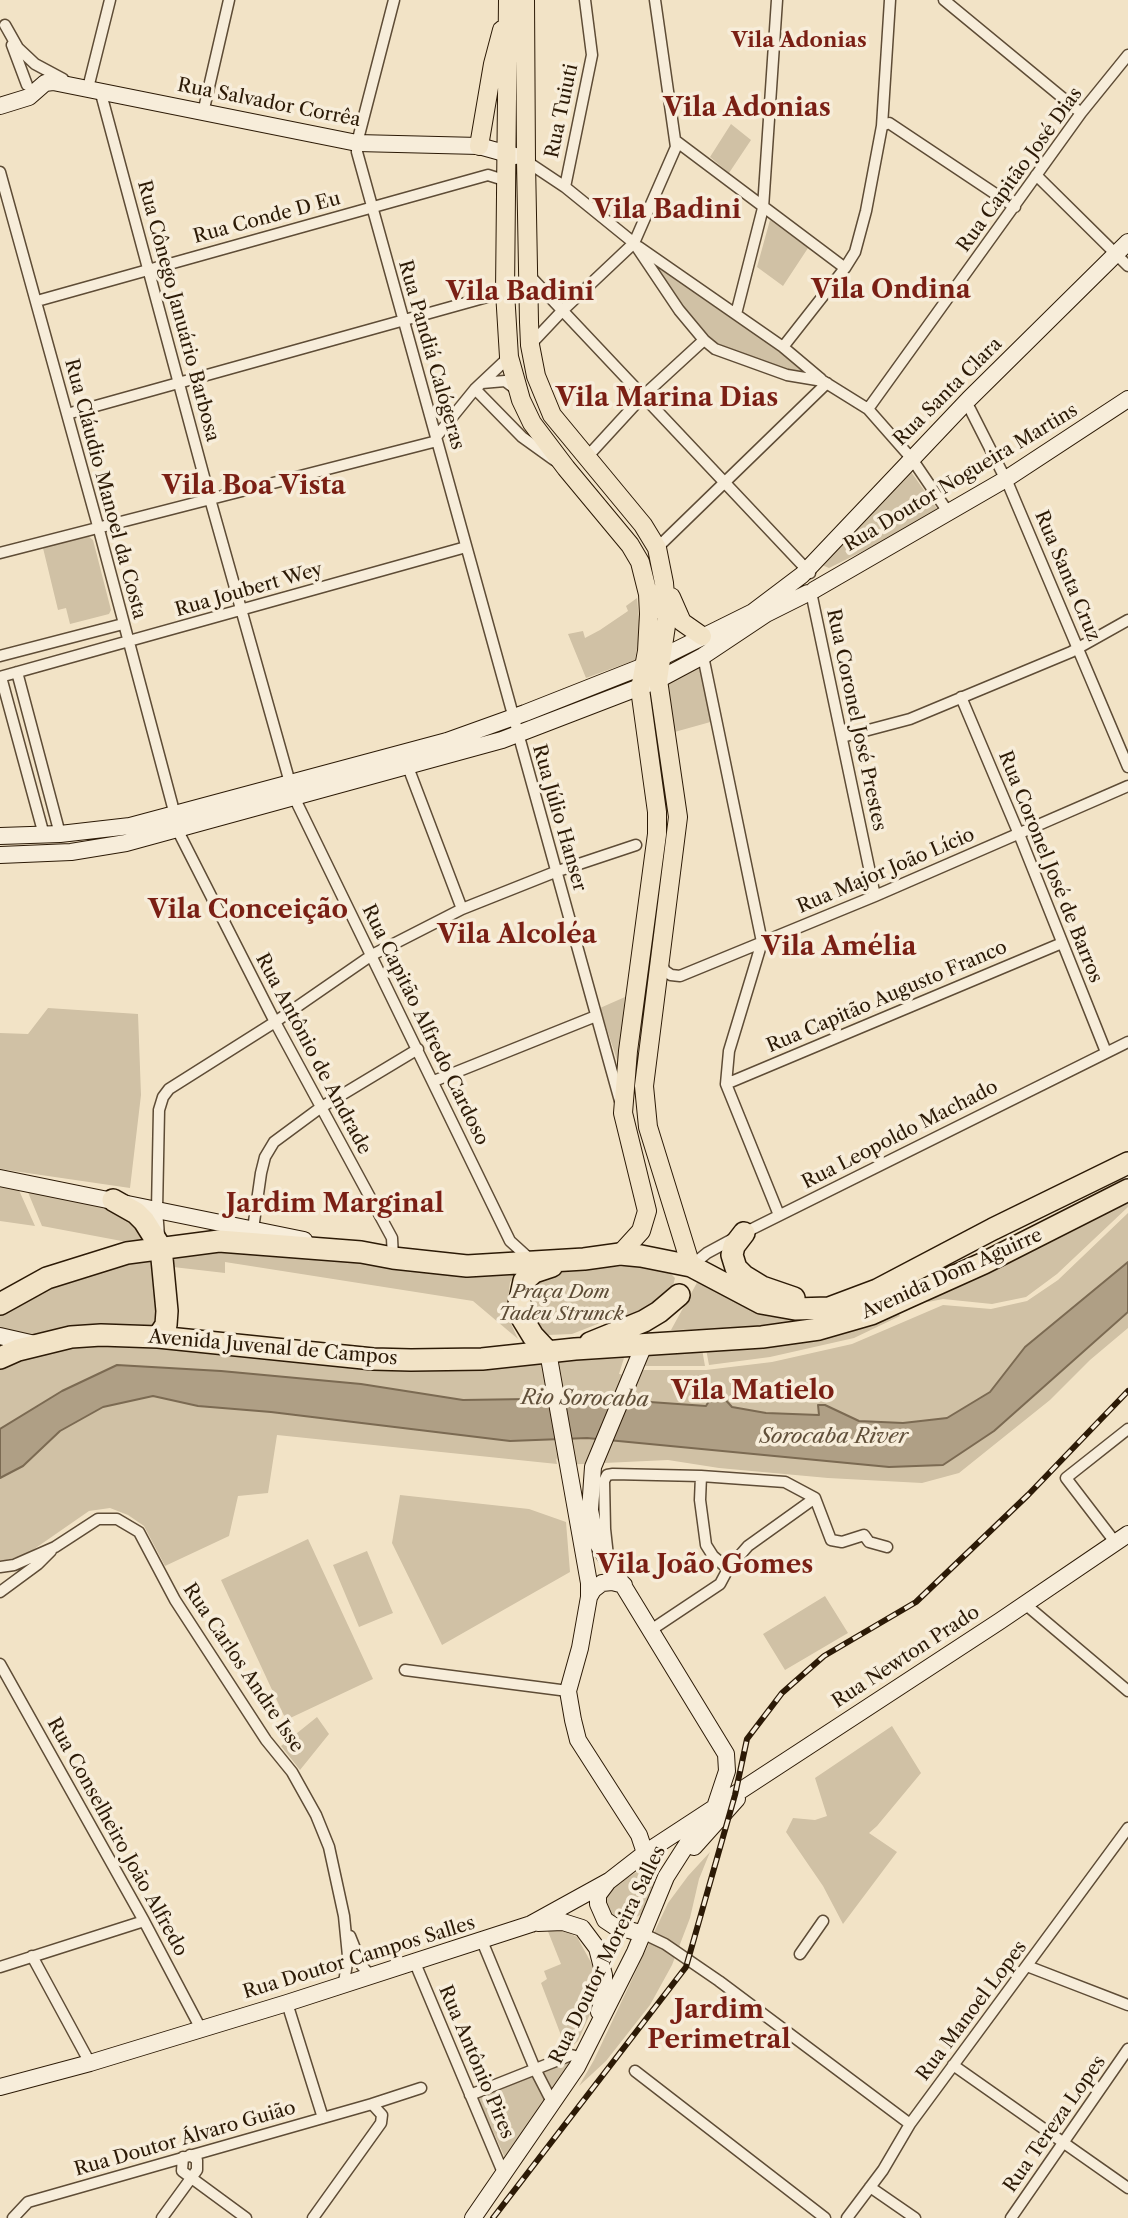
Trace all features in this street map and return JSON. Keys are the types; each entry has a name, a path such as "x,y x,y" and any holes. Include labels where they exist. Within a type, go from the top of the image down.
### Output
{"highway":[{"name":"Avenida Dom Aguirre","path":"584,1259 620,1254 662,1259 691,1266 761,1303 795,1309 829,1308 877,1290 1128,1163"},
{"name":"Avenida Dom Aguirre","path":"575,1349 762,1337 819,1329 871,1314 984,1264 1128,1190"},
{"path":"113,1200 136,1213 161,1248 167,1311 166,1325 158,1337"},
{"path":"744,1233 734,1246 732,1255 736,1268 744,1276 762,1287 829,1308"},
{"path":"0,1304 47,1278 127,1253 219,1241 361,1252 467,1266 584,1259"},
{"path":"548,1352 533,1336 522,1318 519,1304 524,1281 534,1272 584,1259"},
{"path":"644,1345 679,1295 691,1266"},
{"path":"575,1349 644,1321 679,1295"},
{"name":"Avenida Juvenal de Campos","path":"0,1357 71,1337 101,1335 158,1337 373,1359 482,1359 575,1349"}],"main road":[{"path":"525,0 530,345 536,376 546,405 643,525 657,548 664,583 667,619 658,680 678,817 644,1086 648,1127 691,1266"},
{"path":"479,146 493,64 508,3"},
{"path":"508,3 505,292 509,357 517,390 532,423 566,468 606,513 640,562 649,614 640,689 657,812 657,834 628,1051 623,1113 647,1211 641,1231 620,1254"},
{"name":"Rua Salvador Corrêa","path":"31,90 88,88 357,143 479,146 508,152 526,161"},
{"path":"0,106 31,90"},
{"name":"Rua Santa Clara","path":"292,790 513,718 644,666 753,612 807,581 910,461 1122,248"},
{"name":"Rua Doutor Nogueira Martins","path":"292,790 408,767 517,735 640,689 703,656 766,614 807,581 946,513 1006,479 1128,399"},
{"path":"664,583 682,622 702,636"},
{"path":"0,855 71,852 126,843 176,822 292,790"},
{"path":"0,836 52,835 176,822"},
{"path":"0,1178 361,1252"},
{"path":"0,1336 39,1345"},
{"path":"644,1345 593,1467 590,1498 596,1541 726,1754 727,1771 732,1783 748,1786"},
{"path":"548,1352 587,1568 589,1597 580,1648 568,1691 578,1740 639,1835 645,1853"},
{"name":"Rua Newton Prado","path":"711,1810 1121,1538"},
{"path":"589,1597 602,1583 624,1585"},
{"path":"711,1810 727,1771"},
{"path":"666,1877 748,1786"},
{"name":"Rua Doutor Campos Salles","path":"0,2087 90,2063 287,2003 531,1924 608,1881 711,1810"},
{"name":"Rua Doutor Moreira Salles","path":"473,2218 577,2067 644,1934 666,1877 711,1810"},
{"path":"608,1881 598,1895 598,1904 605,1920 614,1926 644,1934"},
{"path":"531,1924 564,1922 582,1928 597,1948 604,1975 604,1997 589,2044"}],"street":[{"path":"88,88 110,0"},
{"path":"203,113 229,0"},
{"name":"Rua Pandiá Calógeras","path":"394,0 357,143 513,718"},
{"name":"Rua Tuiuti","path":"565,187 592,55 585,0"},
{"path":"530,345 634,243 676,147 655,0"},
{"path":"736,314 763,208 777,0"},
{"path":"783,347 855,252 866,211 882,126 890,0"},
{"path":"944,0 1081,113"},
{"name":"Rua Salvador Corrêa","path":"0,13 31,90"},
{"name":"Rua Salvador Corrêa","path":"5,25 19,48 35,64 52,75 88,88"},
{"name":"Rua Capitão José Dias","path":"868,409 1081,113 1128,54"},
{"name":"Rua Cônego Januário Barbosa","path":"88,88 149,269 292,790"},
{"path":"882,126 890,123 1015,206"},
{"path":"676,141 845,268"},
{"name":"Rua Salvador Corrêa","path":"526,161 565,187 634,243 783,347 807,373 868,409 910,461 946,513"},
{"name":"Rua Cláudio Manoel da Costa","path":"0,173 37,301 176,822"},
{"path":"1037,175 1122,248 1128,266"},
{"name":"Rua Conde D Eu","path":"37,301 488,176 507,181"},
{"name":"Rua Salvador Corrêa","path":"634,243 679,310 715,349 787,375 807,373"},
{"path":"528,274 724,482 807,581"},
{"path":"67,414 505,292"},
{"path":"587,457 643,396 704,340"},
{"path":"0,553 437,439 479,386 509,357"},
{"path":"479,386 505,381 517,390"},
{"path":"657,548 825,382"},
{"path":"479,386 522,437 566,468"},
{"name":"Rua Santa Cruz","path":"964,404 970,410 1006,479 1128,767"},
{"name":"Rua Joubert Wey","path":"1,677 466,547"},
{"name":"Rua Coronel José Prestes","path":"807,581 875,896"},
{"path":"842,737 910,719 1079,648 1128,620"},
{"path":"0,656 123,624"},
{"path":"703,656 762,942 729,1051 726,1084 779,1215"},
{"path":"17,672 52,835"},
{"path":"1,677 52,835"},
{"name":"Rua Coronel José de Barros","path":"961,697 1019,833 1106,1052"},
{"name":"Rua Júlio Hanser","path":"513,718 623,1113"},
{"path":"408,767 462,909"},
{"name":"Rua Major João Lício","path":"660,963 671,975 680,976 875,896 1128,786"},
{"name":"Rua Capitão Alfredo Cardoso","path":"292,790 510,1241 529,1262"},
{"name":"Rua Antônio de Andrade","path":"176,822 275,1022 392,1238 393,1258"},
{"path":"161,1248 157,1210 159,1110 169,1089 275,1022 372,955 462,909 555,872 636,845"},
{"name":"Rua Capitão Augusto Franco","path":"726,1084 1062,943"},
{"path":"434,1081 596,1016"},
{"name":"Rua Leopoldo Machado","path":"691,1266 707,1253 779,1215 1128,1042"},
{"path":"253,1229 265,1157 274,1142 320,1108 418,1049"},
{"path":"1121,1538 1066,1478 1128,1429"},
{"path":"609,1560 604,1481 607,1475 613,1474 785,1482 816,1498 831,1540 842,1542 864,1535 869,1542 887,1547"},
{"path":"701,1476 700,1500 706,1545 713,1556 728,1569"},
{"path":"651,1630 720,1584 728,1569 748,1546 816,1498"},
{"name":"Rua Carlos Andre Isse","path":"0,1567 23,1562 55,1547 98,1519 117,1519 139,1532 175,1600 266,1740 292,1772 316,1815 329,1847 344,1916 348,1955 344,1983"},
{"name":"Rua Carlos Andre Isse","path":"0,1592 38,1564 55,1547"},
{"path":"1025,1604 1128,1691"},
{"name":"Rua Conselheiro João Alfredo","path":"0,1664 144,1921 201,2029"},
{"path":"405,1670 568,1691"},
{"name":"Rua Manoel Lopes","path":"847,2218 953,2064 1128,1828"},
{"name":"Rua Carlos Andre Isse","path":"344,1916 362,1966 371,1976"},
{"path":"0,1967 144,1921"},
{"path":"800,1954 823,1921"},
{"path":"644,1934 665,1944 719,1981 910,2124"},
{"path":"482,1941 535,2068 553,2104"},
{"path":"32,1956 90,2063"},
{"name":"Rua Antônio Pires","path":"415,1963 504,2175"},
{"path":"1027,1966 1128,2005"},
{"path":"287,2003 323,2118"},
{"name":"Rua Tereza Lopes","path":"1011,2218 1128,2049"},
{"path":"470,2095 571,2055 578,2059 577,2067"},
{"path":"953,2064 1128,2188"},
{"path":"635,2071 825,2218"},
{"name":"Rua Doutor Álvaro Guião","path":"13,2218 28,2202 323,2118 376,2106 421,2088"},
{"path":"313,2218 396,2098"},
{"path":"376,2106 382,2115 381,2123"},
{"path":"162,2218 198,2165 195,2157 187,2156"},
{"path":"191,2178 246,2218"},
{"path":"870,2187 915,2218"}],"green space":[{"path":"731,124 751,140 729,173 710,157"},
{"path":"770,220 808,248 783,286 757,267"},
{"path":"653,263 734,317 806,370 801,374 717,347 680,306"},
{"path":"909,469 940,513 829,568 822,565"},
{"path":"88,536 93,540 111,610 109,614 70,624 66,608 58,610 43,548"},
{"path":"637,598 640,631 635,660 586,678 568,634 583,631 585,638 628,611 626,606"},
{"path":"699,666 702,668 714,721 671,733 667,679"},
{"path":"625,997 618,1063 600,1008"},
{"path":"48,1008 138,1014 141,1095 130,1188 0,1169 0,1033 28,1034"},
{"path":"0,1185 18,1188 35,1226 0,1221"},
{"path":"27,1190 108,1205 140,1226 145,1240 127,1242 42,1226"},
{"path":"1128,1202 1128,1207 1057,1274 1026,1297 992,1304 927,1300 955,1284"},
{"path":"1128,1213 1128,1328 1090,1360 1050,1400 959,1473 922,1483 828,1478 719,1468 668,1460 561,1465 556,1458 557,1464 277,1435 268,1493 238,1496 229,1536 165,1566 144,1526 128,1515 110,1508 89,1511 27,1554 0,1562 0,1363 89,1343 555,1361 624,1358 619,1374 638,1377 641,1370 706,1370 772,1362 852,1344 943,1305 991,1309 1027,1301 1058,1280"},
{"path":"180,1250 282,1252 467,1275 519,1271 510,1282 507,1308 518,1339 473,1301 225,1262 225,1273 173,1267 175,1253"},
{"path":"129,1260 154,1260 162,1315 152,1329 38,1338 0,1329 0,1314 66,1279"},
{"name":"Praça Dom Tadeu Strunck","path":"652,1265 667,1270 675,1278 671,1294 644,1316 600,1323 572,1334 548,1335 536,1328 528,1314 531,1288 540,1278 555,1273 595,1268"},
{"path":"699,1279 730,1300 771,1317 853,1314 768,1328 671,1330"},
{"path":"899,1314 900,1316 854,1338 770,1357 709,1365 706,1349 836,1336"},
{"path":"702,1349 705,1366 640,1366 645,1355"},
{"path":"400,1495 529,1509 566,1522 570,1572 442,1645 392,1543"},
{"path":"308,1539 373,1679 286,1720 221,1580"},
{"path":"367,1551 393,1613 359,1627 333,1565"},
{"path":"825,1596 848,1633 785,1670 763,1634"},
{"path":"317,1717 329,1734 300,1770 281,1746"},
{"path":"892,1726 921,1773 869,1833 897,1852 843,1924 823,1886 786,1832 793,1818 815,1820 827,1816 815,1778"},
{"path":"710,1852 672,1965 650,2005 606,2061 579,2086 594,2060 668,1903"},
{"path":"664,1856 642,1914 625,1923 613,1916 608,1911 605,1898 611,1887"},
{"path":"547,1929 563,1930 577,1937 593,1966 594,2005 578,2041 567,2051 541,1983 547,1979 544,1971 561,1964"},
{"path":"573,2061 506,2160 478,2098"}],"water":[{"name":"Sorocaba River","path":"1128,1262 1128,1312 994,1431 943,1465 889,1467 587,1438 510,1441 271,1412 198,1406 153,1396 103,1407 60,1431 23,1466 0,1478 0,1429 62,1391 117,1365 361,1384 463,1400 594,1398 706,1406 712,1396 722,1396 732,1407 766,1413 819,1415 818,1405 825,1405 859,1421 903,1423 947,1418 990,1392 1025,1347"}],"railway":[{"path":"493,2218 686,1967 735,1795 747,1739 782,1693 824,1656 916,1602 1028,1495 1128,1391"}],"district":[{"name":"Vila Adonias","path":"799,41"},
{"name":"Vila Adonias","path":"747,108"},
{"name":"Vila Badini","path":"667,210"},
{"name":"Vila Ondina","path":"891,290"},
{"name":"Vila Badini","path":"520,292"},
{"name":"Vila Marina Dias","path":"667,398"},
{"name":"Vila Boa Vista","path":"254,486"},
{"name":"Vila Conceição","path":"248,910"},
{"name":"Vila Alcoléa","path":"517,935"},
{"name":"Vila Amélia","path":"839,947"},
{"name":"Jardim Marginal","path":"335,1204"},
{"name":"Vila Matielo","path":"753,1391"},
{"name":"Vila João Gomes","path":"705,1565"},
{"name":"Jardim Perimetral","path":"719,2025"}],"water label":[{"name":"Rio Sorocaba","path":"585,1399"}]}
